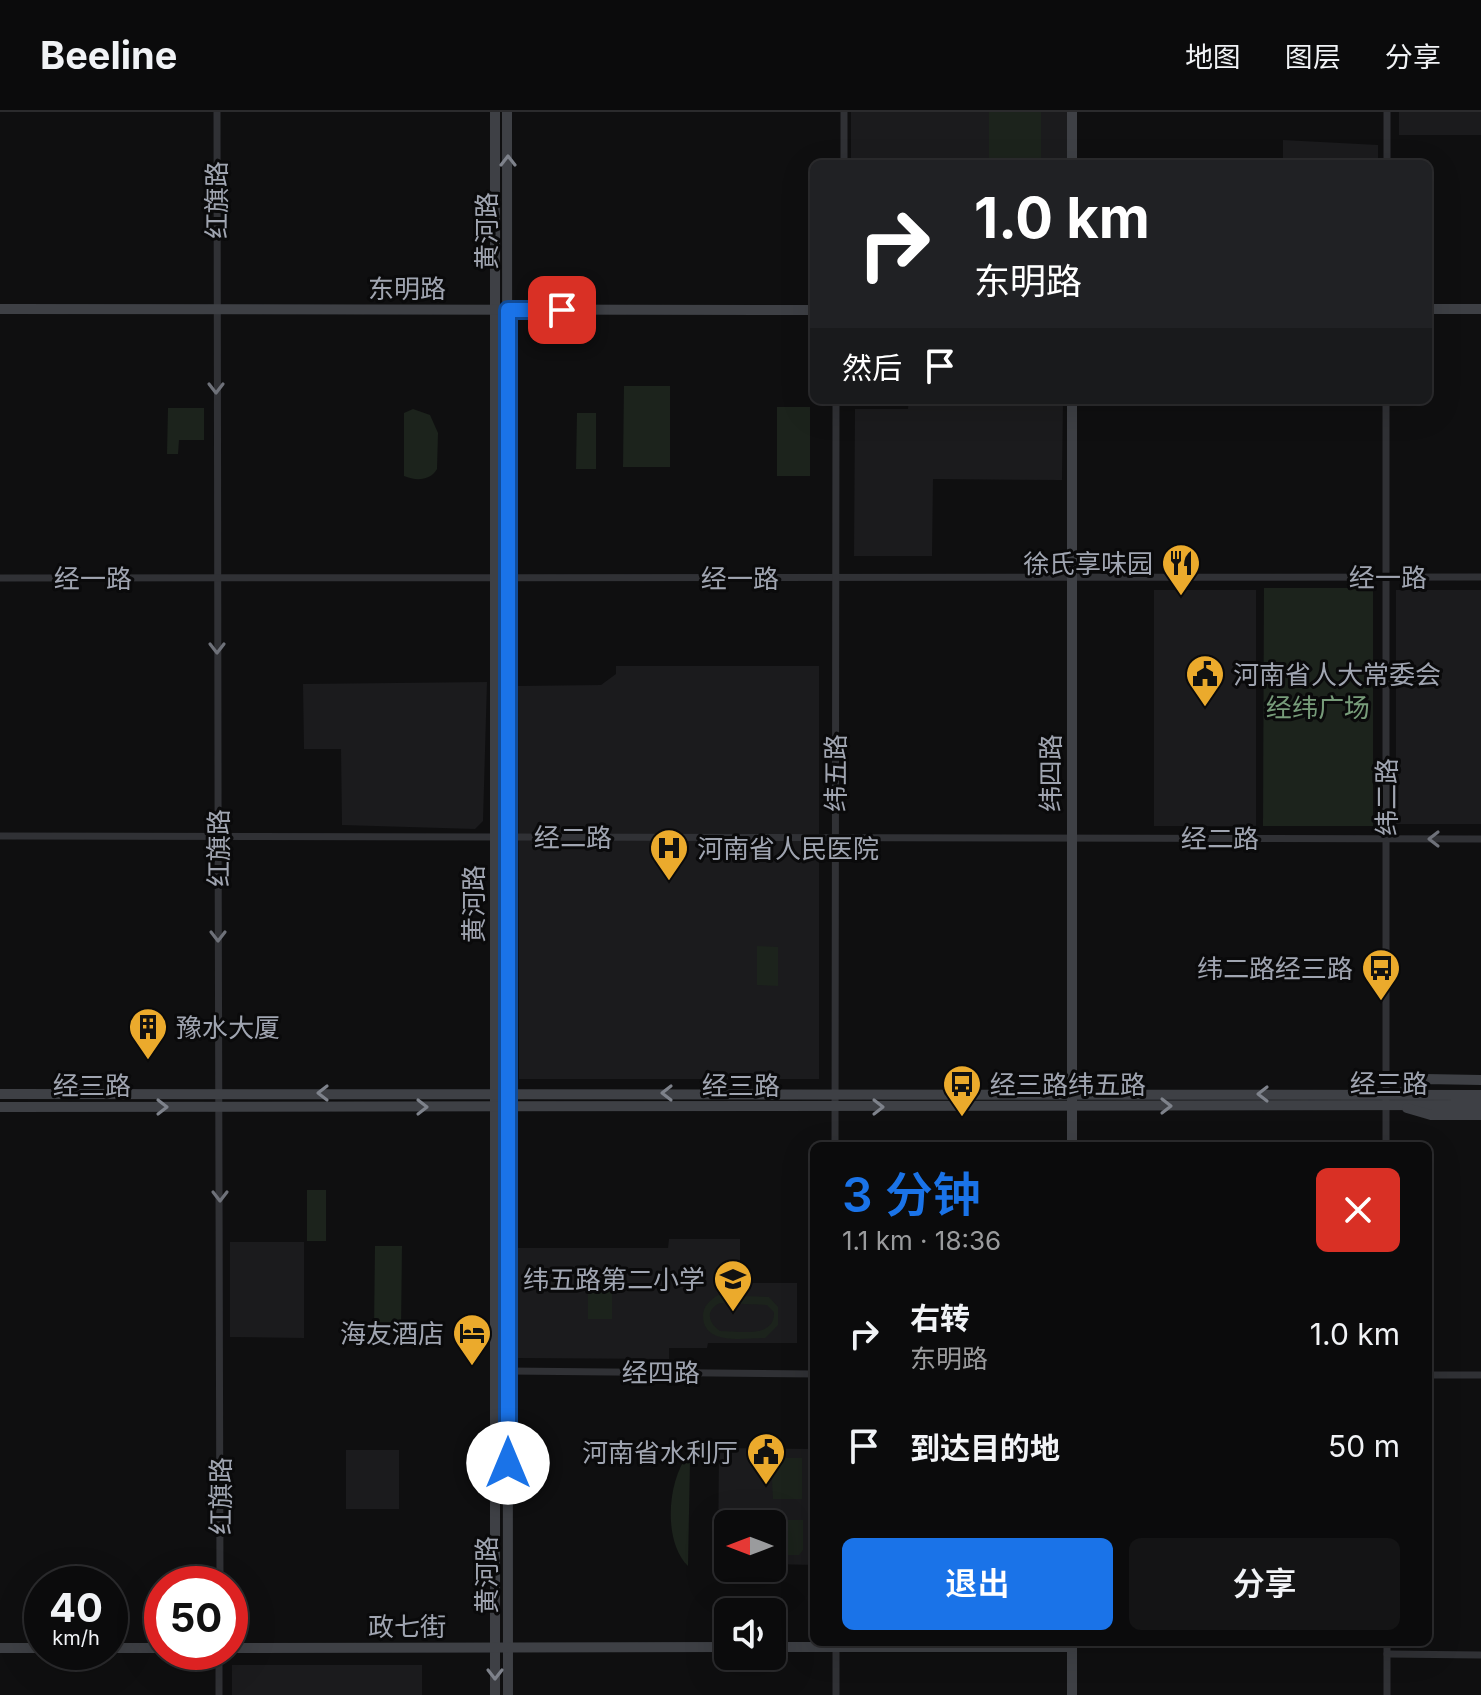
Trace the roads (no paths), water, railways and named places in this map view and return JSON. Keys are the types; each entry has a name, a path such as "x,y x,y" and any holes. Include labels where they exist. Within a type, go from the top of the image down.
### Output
{"main road":[{"name":"黄河路","path":"495,112 495,1695"},
{"name":"黄河路","path":"507,112 508,1695"},
{"path":"1072,112 1072,160"},
{"name":"东明路","path":"0,309 810,310"},
{"path":"1432,309 1481,309"},
{"name":"纬四路","path":"1072,404 1072,1142"},
{"path":"1392,1099 1425,1079 1481,1080"},
{"name":"经三路","path":"0,1094 1072,1094 1392,1099 1481,1105"},
{"name":"经三路","path":"0,1107 1072,1106 1481,1095"},
{"path":"1392,1099 1431,1115 1481,1115"},
{"path":"786,1647 810,1646"},
{"path":"1072,1646 1072,1695"},
{"name":"政七街","path":"248,1648 714,1647"},
{"path":"0,1648 24,1648"}],"street":[{"name":"红旗路","path":"217,112 220,1566"},
{"path":"844,112 844,160"},
{"path":"1387,112 1387,160"},
{"name":"纬五路","path":"835,1142 836,404"},
{"name":"纬二路","path":"1386,404 1386,839 1392,1099 1387,1142"},
{"name":"经一路","path":"0,578 1481,577"},
{"name":"经二路","path":"0,836 1481,839"},
{"name":"经四路","path":"509,1371 810,1374"},
{"path":"1432,1375 1481,1375"},
{"path":"836,1646 836,1695"},
{"path":"1387,1646 1387,1695"},
{"path":"1387,1654 1481,1655"},
{"path":"219,1670 219,1695"}],"place":[{"name":"徐氏享味园","path":"1181,597"},
{"name":"河南省人大常委会","path":"1205,708"},
{"name":"河南省人民医院","path":"669,882"},
{"name":"纬二路经三路","path":"1381,1002"},
{"name":"豫水大厦","path":"148,1061"},
{"name":"经三路纬五路","path":"962,1118"},
{"name":"纬五路第二小学","path":"733,1313"},
{"name":"海友酒店","path":"472,1367"},
{"name":"河南省水利厅","path":"766,1486"}],"park label":[{"name":"经纬广场","path":"1318,707"}]}
